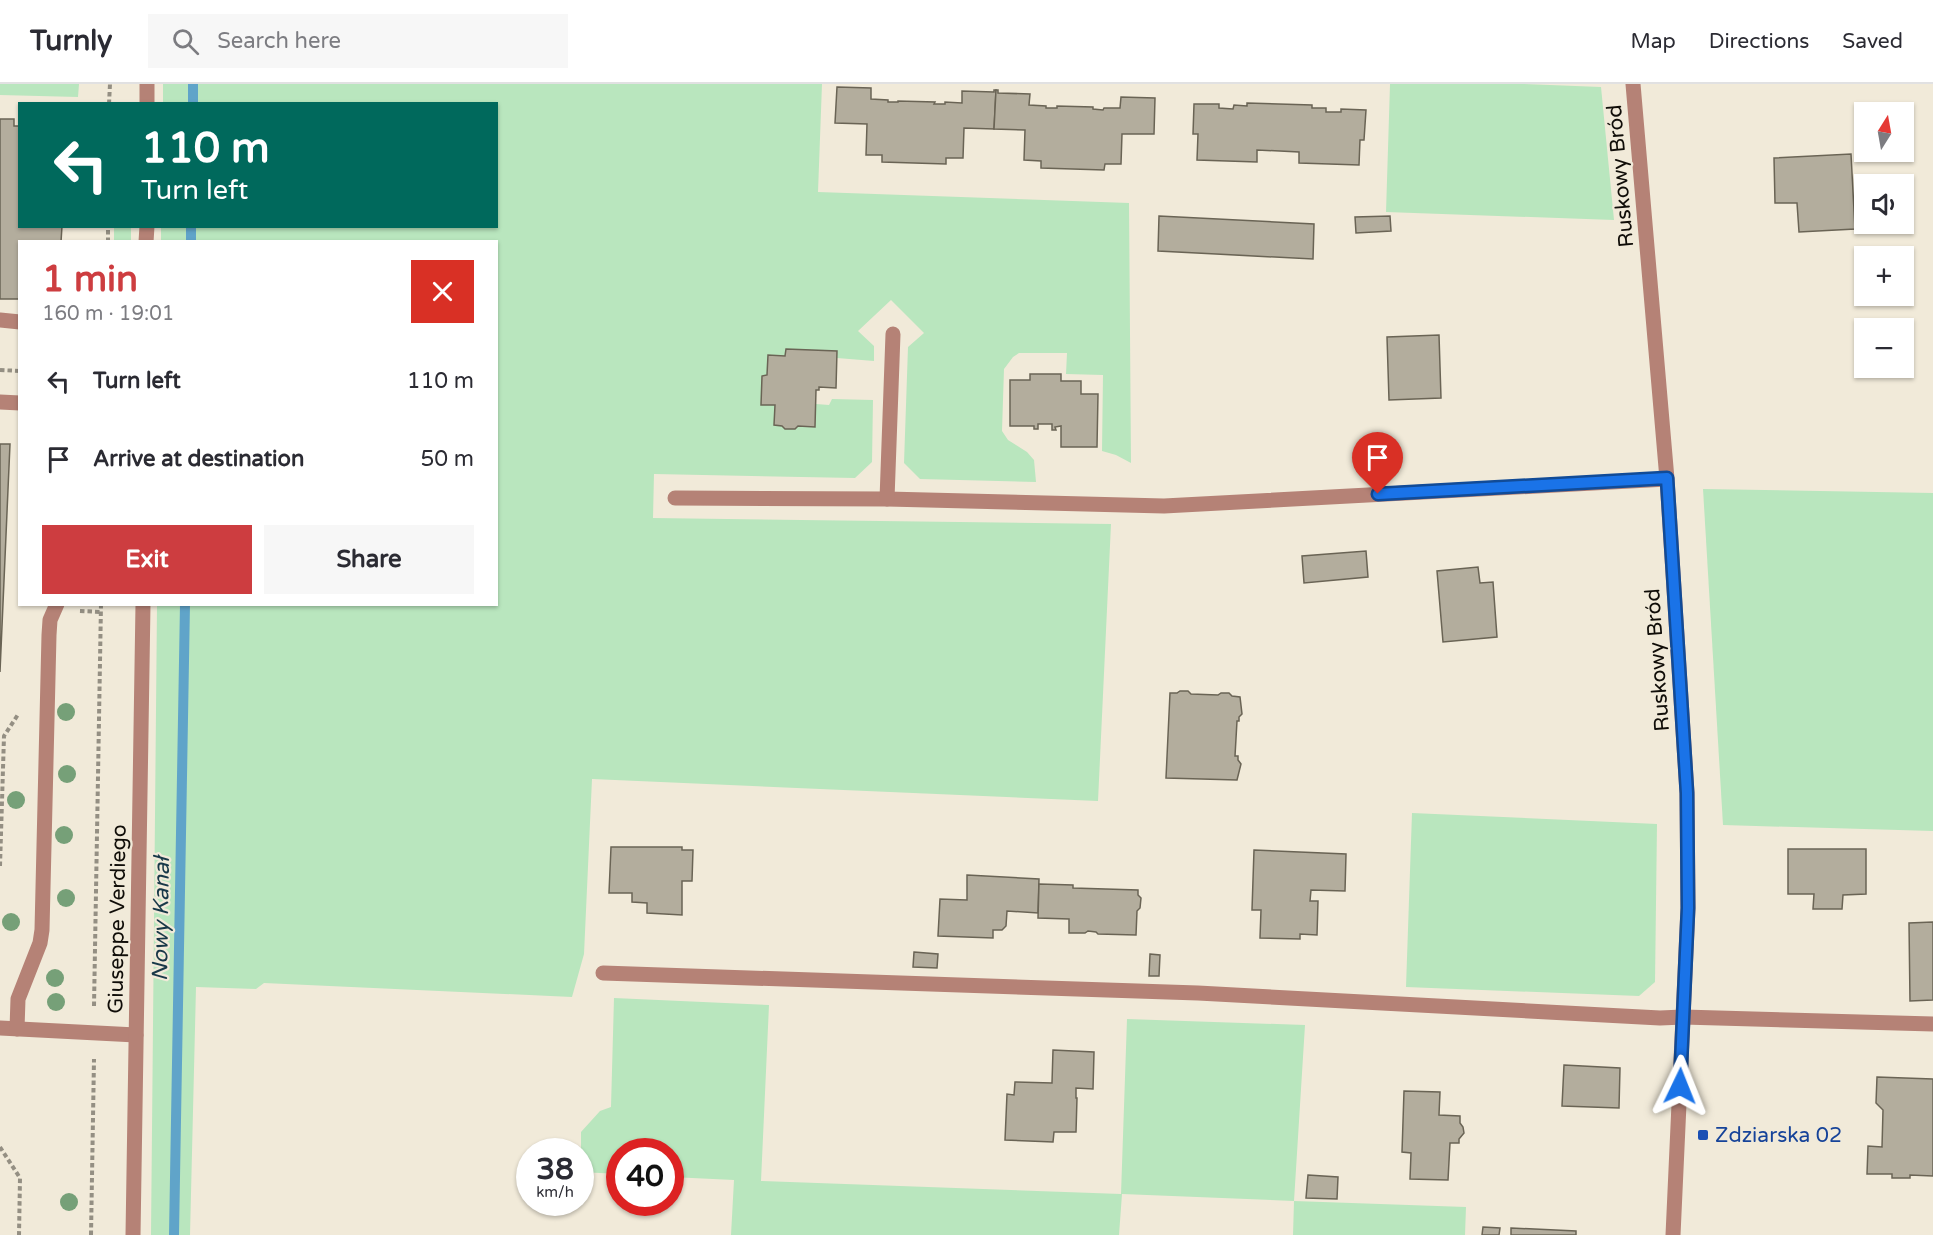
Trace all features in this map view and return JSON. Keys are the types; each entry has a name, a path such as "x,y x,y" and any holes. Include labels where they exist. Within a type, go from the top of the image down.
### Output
{"street":[{"path":"147,84 147,102"},
{"name":"Ruskowy Bród","path":"1633,84 1667,478 1687,793 1688,908 1673,1235"},
{"path":"0,321 18,322"},
{"path":"887,499 893,334"},
{"path":"0,402 18,403"},
{"path":"675,498 887,499 1164,506 1667,478"},
{"path":"16,1029 18,999 41,936 49,635 50,620 56,606"},
{"name":"Giuseppe Verdiego","path":"133,1235 143,606"},
{"path":"603,973 1198,993 1660,1018 1933,1024"},
{"path":"0,1028 136,1035"}],"path":[{"path":"109,102 110,84"},
{"path":"0,370 18,371"},
{"path":"91,1235 101,606"},
{"path":"0,866 4,736 20,711"},
{"path":"0,1147 20,1178 19,1235"}],"green space":[{"path":"0,84 79,84 78,97 0,95"},
{"path":"163,84 822,84 818,192 1129,203 1131,463 1102,451 1103,375 1066,374 1067,353 1019,353 1004,369 1002,431 1008,440 1027,452 1034,460 1036,482 920,479 904,463 908,347 924,333 891,300 858,331 874,346 874,361 837,358 786,349 785,356 768,355 767,375 762,376 761,404 775,405 774,425 785,429 794,429 798,426 815,427 816,404 829,405 832,399 873,400 872,462 855,478 654,474 653,518 1111,524 1098,801 592,779 584,954 572,997 264,983 256,989 196,987 190,1235 151,1235 157,606 498,606 498,240 161,240 161,228 498,228 498,102 163,102"},
{"path":"1390,84 1524,84 1601,87 1614,220 1386,212"},
{"path":"114,228 131,228 131,240 114,240"},
{"path":"1703,489 1933,493 1933,831 1723,825"},
{"path":"1412,813 1657,824 1655,982 1639,996 1406,987"},
{"path":"614,998 769,1005 761,1181 1121,1194 1127,1019 1305,1025 1294,1201 1122,1194 1119,1235 731,1235 734,1180 684,1178 684,1138 606,1138 606,1173 594,1173 594,1138 581,1138 581,1132 600,1111 611,1107"},
{"path":"1294,1201 1466,1207 1465,1235 1293,1235"}],"building":[{"path":"837,87 871,88 871,99 888,100 888,102 935,102 934,104 962,103 962,91 994,92 996,90 994,129 964,128 963,158 946,158 946,164 882,162 882,155 866,155 867,124 835,123"},
{"path":"996,90 998,93 1030,94 1029,105 1046,106 1046,108 1093,107 1093,109 1103,110 1104,108 1120,108 1121,97 1155,98 1154,134 1122,134 1121,164 1105,164 1104,170 1041,168 1041,161 1024,160 1025,130 994,129"},
{"path":"1247,103 1312,105 1312,108 1326,108 1326,112 1341,112 1341,109 1366,110 1364,140 1360,140 1359,165 1299,163 1299,152 1257,150 1257,162 1197,160 1198,134 1193,134 1194,104 1219,104 1219,108 1233,109 1234,105 1247,106"},
{"path":"0,119 14,119 14,126 18,126 18,228 62,228 61,240 18,240 18,299 0,299"},
{"path":"1851,154 1854,229 1799,232 1797,203 1775,203 1774,158"},
{"path":"1159,216 1314,224 1313,259 1158,251"},
{"path":"1390,216 1391,231 1356,233 1355,217"},
{"path":"1439,335 1441,398 1389,400 1387,337"},
{"path":"786,349 837,351 836,388 819,387 819,390 816,390 815,427 798,426 795,429 785,429 774,425 775,405 761,405 762,376 767,375 768,355 785,356"},
{"path":"1030,374 1061,374 1061,381 1081,381 1081,394 1098,394 1097,447 1061,447 1061,426 1052,430 1052,424 1038,424 1038,429 1034,429 1034,426 1010,426 1010,380 1030,380"},
{"path":"0,444 10,444 0,672"},
{"path":"1366,551 1368,577 1304,583 1302,556"},
{"path":"1478,567 1480,583 1493,582 1497,637 1443,642 1437,571"},
{"path":"1188,691 1191,694 1229,693 1240,697 1242,714 1237,721 1235,756 1238,756 1241,764 1237,780 1166,778 1170,693"},
{"path":"611,847 682,847 682,850 693,850 692,881 682,881 682,915 647,913 647,903 632,902 632,893 609,893"},
{"path":"1788,849 1866,849 1866,894 1843,895 1842,909 1813,909 1814,894 1788,894"},
{"path":"1254,850 1346,854 1345,891 1311,890 1310,901 1318,901 1317,935 1300,934 1300,939 1260,938 1261,910 1252,910"},
{"path":"967,875 1039,879 1038,913 1007,911 1006,926 1002,930 993,930 993,938 938,936 940,899 967,900"},
{"path":"1039,884 1073,885 1073,888 1138,890 1141,898 1140,908 1137,911 1136,935 1098,934 1088,931 1069,933 1069,919 1038,918"},
{"path":"1933,922 1933,1000 1910,1001 1909,923"},
{"path":"914,952 938,954 937,968 913,967"},
{"path":"1150,954 1160,955 1159,976 1149,976"},
{"path":"1053,1050 1094,1052 1093,1089 1076,1088 1076,1132 1054,1132 1053,1142 1005,1140 1007,1094 1014,1095 1015,1082 1052,1083"},
{"path":"1564,1065 1620,1068 1619,1108 1562,1106"},
{"path":"1877,1077 1933,1079 1933,1176 1910,1175 1910,1178 1892,1178 1892,1174 1867,1174 1868,1146 1882,1147 1883,1110 1876,1103"},
{"path":"1404,1091 1440,1092 1439,1115 1460,1116 1464,1133 1459,1143 1450,1143 1448,1180 1410,1179 1411,1153 1402,1152"},
{"path":"1308,1175 1338,1177 1337,1199 1306,1198"},
{"path":"1483,1227 1500,1228 1499,1235 1482,1235"},
{"path":"1511,1228 1576,1231 1576,1235 1511,1235"}],"waterway":[{"name":"Nowy Kanał","path":"193,84 193,102"},
{"name":"Nowy Kanał","path":"191,228 191,240"},
{"name":"Nowy Kanał","path":"174,1235 185,606"}],"place":[{"name":"Zdziarska 02","path":"1703,1135"}],"route":[{"path":"1378,494 1667,478 1687,793 1688,908 1680,1086"}]}
